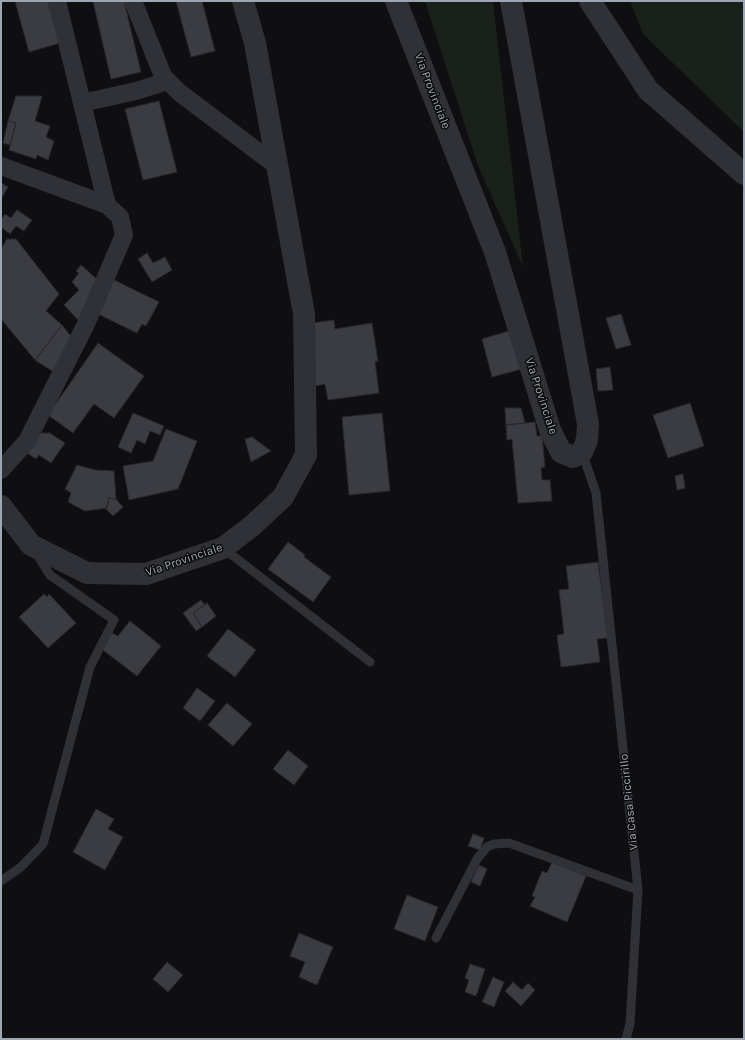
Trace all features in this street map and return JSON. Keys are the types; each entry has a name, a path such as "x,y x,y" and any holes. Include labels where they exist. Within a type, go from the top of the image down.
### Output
{"street":[{"path":"57,1 107,205"},
{"path":"133,1 163,76 180,93 277,166"},
{"name":"Via Provinciale","path":"31,545 87,573 146,574 223,548 252,526 283,497 306,455 304,314 255,43 243,1"},
{"name":"Via Provinciale","path":"396,1 495,252 550,430 561,452 573,457 582,452"},
{"path":"511,1 588,424 587,440 582,452"},
{"path":"590,1 648,90 744,174"},
{"path":"82,103 136,91 168,81"},
{"path":"1,166 107,205 120,217 124,235 86,324 27,441 1,470"},
{"path":"1,506 31,545"}],"lane":[{"name":"Via Casa Piccirillo","path":"582,452 596,493 638,890 630,1024 626,1039"},
{"path":"1,881 22,867 43,844 90,667 114,620 50,575 31,545"},
{"path":"223,548 370,662"},
{"path":"436,938 477,859 487,847 494,844 509,843 638,890"}],"shaded area":[{"path":"425,1 493,1 523,267 478,166"},
{"path":"630,1 744,1 744,132 643,34"}],"building":[{"path":"15,1 48,1 60,43 29,52"},
{"path":"93,1 124,1 141,72 111,79"},
{"path":"176,1 202,1 215,51 191,57"},
{"path":"16,96 42,96 35,121 50,126 46,137 54,141 48,160 37,155 36,159 9,150 16,123 8,121"},
{"path":"159,101 177,172 143,180 125,109"},
{"path":"8,121 16,123 10,145 3,143"},
{"path":"1,183 8,187 1,199"},
{"path":"17,210 32,220 24,231 16,226 10,234 1,227 1,220 5,214 11,218"},
{"path":"7,239 16,239 59,294 46,311 62,325 35,360 1,319 1,249"},
{"path":"147,253 153,263 165,257 172,270 152,282 138,259"},
{"path":"81,265 99,281 79,321 64,305 79,290 72,282 79,273 76,271"},
{"path":"112,279 159,302 146,326 142,324 137,333 96,313"},
{"path":"621,314 631,345 616,349 606,318"},
{"path":"334,320 335,329 372,323 378,361 375,362 379,393 328,400 325,384 315,386 306,324"},
{"path":"62,325 73,339 60,376 35,360"},
{"path":"512,330 522,369 492,377 482,339"},
{"path":"98,343 144,376 114,418 94,404 73,433 48,415"},
{"path":"610,367 613,390 598,391 596,369"},
{"path":"690,403 704,446 668,458 653,415"},
{"path":"505,408 521,408 525,423 506,425"},
{"path":"133,413 164,426 160,435 150,431 145,444 137,440 131,453 118,447"},
{"path":"382,413 390,491 349,495 342,417"},
{"path":"535,422 537,436 542,436 545,467 541,468 542,480 550,480 552,501 518,503 512,439 507,440 506,425"},
{"path":"166,429 197,441 178,489 129,500 123,466 153,461"},
{"path":"38,433 50,433 65,443 51,463 39,455 36,459 23,450"},
{"path":"252,437 271,451 251,462 245,439"},
{"path":"77,465 95,470 114,471 116,499 109,498 107,508 85,511 68,502 71,493 65,489"},
{"path":"683,474 685,488 677,490 675,476"},
{"path":"109,498 116,499 123,507 113,516 106,509"},
{"path":"288,542 305,555 304,557 331,577 313,602 268,569"},
{"path":"598,562 608,638 597,639 600,662 561,667 557,635 564,634 559,590 569,589 566,566"},
{"path":"44,594 47,597 49,594 76,623 48,648 19,617"},
{"path":"201,600 205,605 193,613 202,627 196,631 183,613"},
{"path":"207,603 216,616 202,627 193,613"},
{"path":"130,621 161,646 137,676 103,650 110,632 118,636"},
{"path":"228,629 256,650 235,677 207,656"},
{"path":"197,688 215,701 200,721 183,708"},
{"path":"227,703 252,724 233,746 208,725"},
{"path":"288,750 308,766 294,785 273,769"},
{"path":"96,809 114,819 108,829 123,837 105,870 73,852"},
{"path":"473,834 484,838 480,850 468,846"},
{"path":"552,862 586,876 567,922 530,906 535,897 532,896 542,871 547,873"},
{"path":"479,865 487,869 480,886 471,882"},
{"path":"407,895 438,907 425,941 394,929"},
{"path":"299,933 333,947 317,985 299,977 305,962 290,956"},
{"path":"167,962 183,975 168,992 153,979"},
{"path":"470,964 485,969 476,996 465,992 469,980 465,978"},
{"path":"493,977 504,982 494,1007 482,1002"},
{"path":"513,982 522,990 528,983 535,990 521,1006 505,991"}]}
